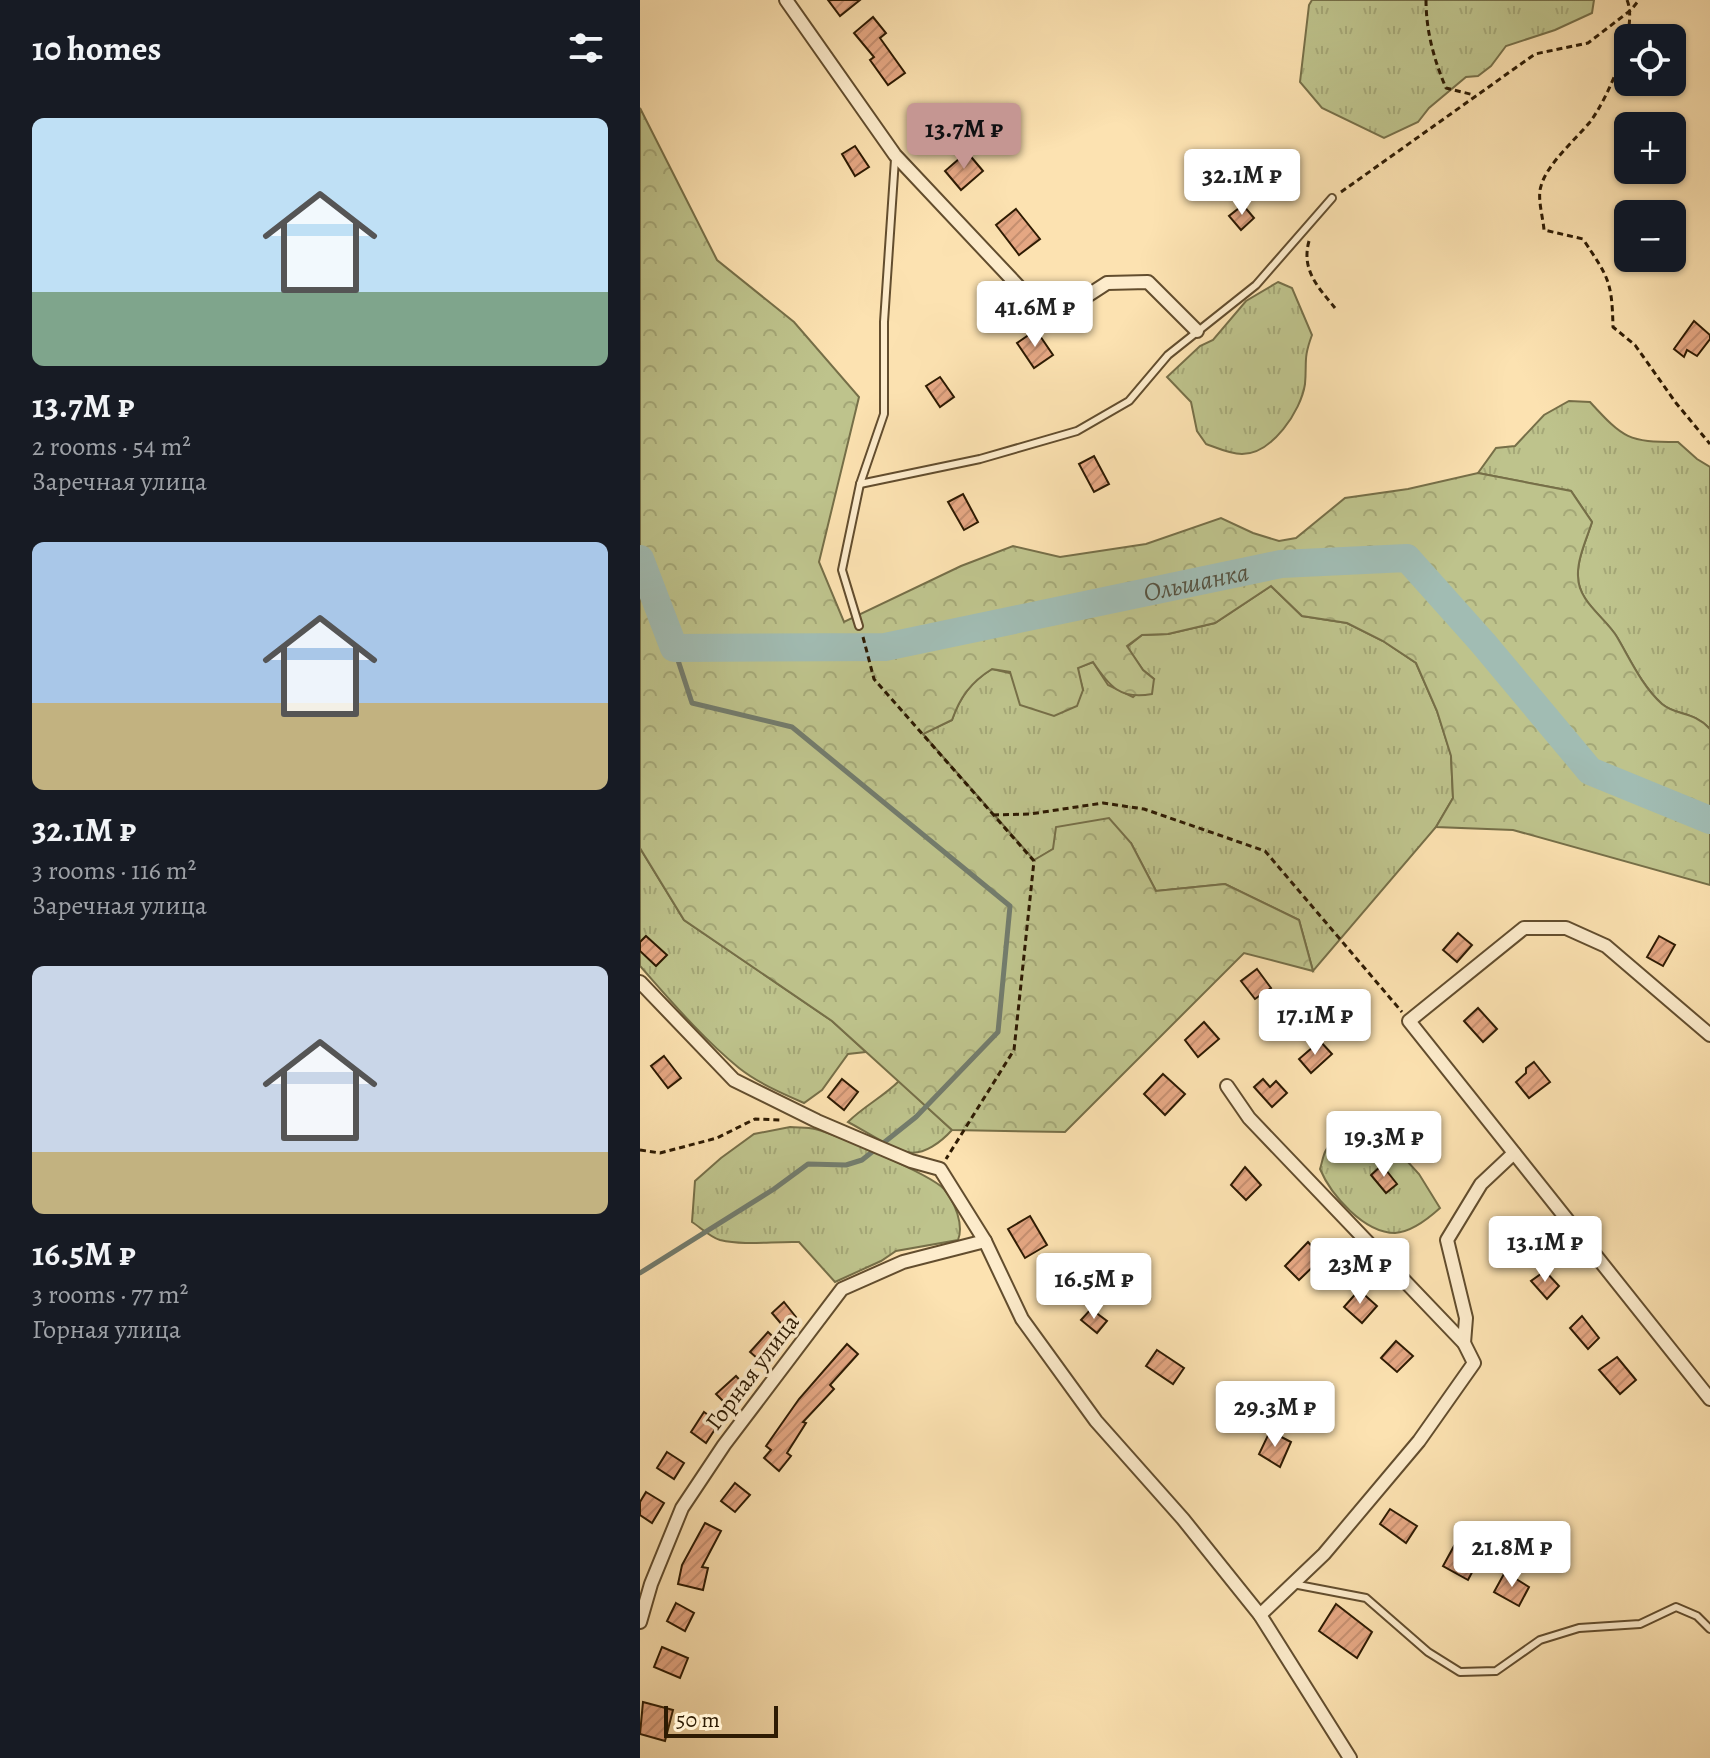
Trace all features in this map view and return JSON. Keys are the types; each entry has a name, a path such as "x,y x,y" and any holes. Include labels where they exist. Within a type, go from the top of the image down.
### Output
{"street":[{"path":"786,0 895,155 1037,306 1067,309 1107,283 1148,282 1197,331"},
{"path":"1710,1035 1606,946 1566,928 1524,928 1409,1021 1710,1399"},
{"path":"640,982 734,1080 817,1121 911,1161 940,1169 985,1241 1022,1319 1096,1421 1183,1519 1260,1615 1350,1758"},
{"path":"1227,1086 1249,1118 1464,1343 1474,1363 1419,1441 1324,1554 1260,1615"},
{"path":"1464,1343 1466,1318 1447,1240 1481,1184 1514,1153"},
{"name":"Горная улица","path":"640,1622 651,1584 682,1508 724,1445 842,1289 903,1262 985,1241"}],"lane":[{"path":"859,626 842,570 860,484 884,414 884,322 895,155"},
{"path":"860,484 980,459 1077,431 1129,401 1168,355 1256,285 1332,198"},
{"path":"1293,1584 1366,1598 1428,1652 1460,1672 1496,1671 1540,1640 1579,1628 1640,1624 1676,1607 1697,1616 1710,1629"}],"path":[{"path":"1426,0 1426,21 1436,65 1446,88 1475,95"},
{"path":"1627,0 1631,10 1619,66 1592,119 1557,159 1540,187 1544,230 1583,239 1606,273 1613,291 1613,327 1635,345 1710,444"},
{"path":"1332,198 1535,54 1588,43 1631,10 1639,0"},
{"path":"1310,237 1306,266 1316,285 1335,308"},
{"path":"859,626 874,679 1034,861 1014,1050 940,1169"},
{"path":"993,815 1030,814 1103,803 1144,809 1265,851 1409,1021"},
{"path":"640,1150 660,1153 717,1138 755,1119 786,1120"}],"green space":[{"path":"1312,0 1594,0 1592,13 1555,30 1506,46 1491,66 1478,76 1466,77 1429,108 1418,122 1384,138 1322,108 1300,82"},
{"path":"640,108 717,260 794,322 859,397 819,562 844,622 961,566 1013,546 1060,557 1146,544 1221,518 1279,541 1296,538 1345,498 1408,489 1478,473 1571,491 1592,522 1578,569 1582,594 1617,637 1642,681 1655,697 1667,708 1698,719 1710,729 1710,885 1513,830 1436,827 1453,798 1451,756 1437,711 1416,663 1383,641 1347,623 1302,616 1271,586 1215,623 1168,634 1142,635 1127,646 1143,670 1154,679 1152,694 1123,693 1104,678 1093,662 1078,668 1083,690 1077,706 1054,716 1020,705 1010,672 992,669 967,691 952,720 923,734 1034,860 1053,849 1056,827 1109,818 1131,843 1156,891 1225,884 1299,920 1313,971 1244,953 1065,1132 952,1130 832,1021 684,920 640,848"},
{"path":"1278,282 1292,288 1312,335 1306,355 1305,384 1298,406 1274,439 1253,452 1233,453 1206,444 1197,431 1191,402 1167,377 1200,346 1213,340 1246,301"},
{"path":"1569,401 1590,402 1628,436 1648,441 1678,442 1710,467 1710,729 1698,719 1667,708 1655,697 1642,681 1617,637 1582,594 1578,569 1592,522 1571,491 1478,473 1496,448 1515,446 1544,415"},
{"path":"1271,586 1302,616 1347,623 1383,641 1416,663 1437,711 1451,755 1453,798 1436,827 1313,971 1299,920 1225,884 1156,891 1131,843 1053,849 1034,861 922,734 952,720 967,691 992,669 1083,690 1077,668 1093,662 1108,685 1133,697 1154,679 1143,670 1127,647 1142,635 1168,634 1215,623"},
{"path":"640,848 684,920 832,1021 866,1052 848,1054 822,1090 804,1103 754,1078 725,1056 640,966"},
{"path":"899,1081 952,1130 926,1150 913,1153 901,1150 848,1122"},
{"path":"1393,1115 1408,1118 1423,1128 1424,1138 1406,1149 1407,1161 1440,1208 1413,1227 1395,1233 1372,1227 1350,1211 1332,1190 1320,1169 1326,1150 1347,1131"},
{"path":"790,1127 815,1129 842,1139 935,1182 944,1189 955,1207 960,1228 958,1240 896,1251 835,1282 799,1242 730,1242 720,1240 692,1222 695,1181 754,1134"}],"building":[{"path":"828,0 860,0 840,16"},
{"path":"873,17 886,33 880,38 905,73 888,85 870,60 874,57 854,33"},
{"path":"855,146 869,167 855,176 842,154"},
{"path":"967,152 983,171 961,190 945,171"},
{"path":"1243,205 1254,218 1241,230 1229,216"},
{"path":"1016,209 1040,239 1019,255 996,225"},
{"path":"1694,321 1710,335 1710,339 1697,356 1687,350 1684,357 1674,349"},
{"path":"1036,330 1053,355 1034,368 1017,343"},
{"path":"940,377 954,397 940,407 926,386"},
{"path":"1094,456 1109,484 1094,492 1079,464"},
{"path":"963,494 978,522 964,530 948,502"},
{"path":"1458,933 1472,945 1457,962 1443,950"},
{"path":"646,936 667,955 656,966 640,951 640,942"},
{"path":"1659,936 1675,945 1663,966 1647,957"},
{"path":"1257,969 1271,988 1255,999 1241,981"},
{"path":"1478,1008 1497,1029 1483,1042 1464,1021"},
{"path":"1204,1022 1219,1039 1198,1057 1185,1040"},
{"path":"1320,1041 1332,1054 1311,1073 1299,1059"},
{"path":"664,1056 681,1078 668,1088 651,1066"},
{"path":"1534,1062 1550,1082 1529,1098 1516,1082"},
{"path":"1163,1074 1185,1094 1165,1115 1144,1094"},
{"path":"842,1079 858,1092 844,1110 828,1097"},
{"path":"1263,1079 1270,1087 1276,1081 1287,1093 1272,1107 1254,1087"},
{"path":"1382,1165 1397,1184 1386,1193 1371,1175"},
{"path":"1245,1167 1261,1185 1246,1200 1231,1185"},
{"path":"1030,1216 1047,1245 1025,1258 1008,1229"},
{"path":"1511,1225 1527,1243 1508,1260 1492,1244"},
{"path":"1308,1242 1322,1258 1299,1280 1285,1266"},
{"path":"1058,1264 1078,1283 1063,1298 1044,1278"},
{"path":"1545,1271 1559,1286 1547,1299 1531,1281"},
{"path":"1359,1290 1377,1306 1362,1323 1344,1307"},
{"path":"784,1302 796,1317 784,1327 772,1313"},
{"path":"1091,1309 1107,1321 1097,1333 1081,1320"},
{"path":"1582,1316 1599,1338 1588,1349 1570,1328"},
{"path":"768,1332 782,1345 765,1365 750,1352"},
{"path":"1396,1341 1413,1356 1397,1372 1381,1358"},
{"path":"847,1344 858,1354 830,1385 834,1389 803,1422 806,1423 787,1453 791,1456 779,1471 764,1458 771,1450 766,1446 799,1399"},
{"path":"1157,1350 1184,1368 1173,1384 1146,1366"},
{"path":"1617,1357 1636,1380 1620,1394 1599,1370"},
{"path":"736,1376 749,1390 730,1408 716,1394"},
{"path":"704,1412 719,1423 706,1443 691,1432"},
{"path":"1270,1431 1291,1442 1280,1467 1259,1454"},
{"path":"667,1452 684,1463 674,1479 657,1468"},
{"path":"735,1483 750,1495 735,1512 721,1501"},
{"path":"646,1492 664,1503 652,1523 640,1515 640,1502"},
{"path":"1390,1509 1417,1526 1406,1543 1380,1524"},
{"path":"705,1523 721,1531 702,1567 708,1568 703,1590 678,1584 682,1565"},
{"path":"1454,1546 1478,1561 1468,1580 1443,1566"},
{"path":"1505,1572 1529,1587 1519,1606 1494,1592"},
{"path":"676,1603 694,1613 685,1631 667,1621"},
{"path":"1336,1604 1372,1632 1357,1658 1319,1631"},
{"path":"662,1647 688,1658 680,1678 654,1667"},
{"path":"643,1702 673,1710 665,1741 640,1734"}],"waterway":[{"name":"Ольшанка","path":"640,559 674,648 885,647 1281,564 1407,558 1590,771 1710,820"},
{"path":"640,1273 774,1189 808,1164 846,1165 862,1160 916,1117 998,1032 1010,906 792,727 692,703 674,648"}]}
